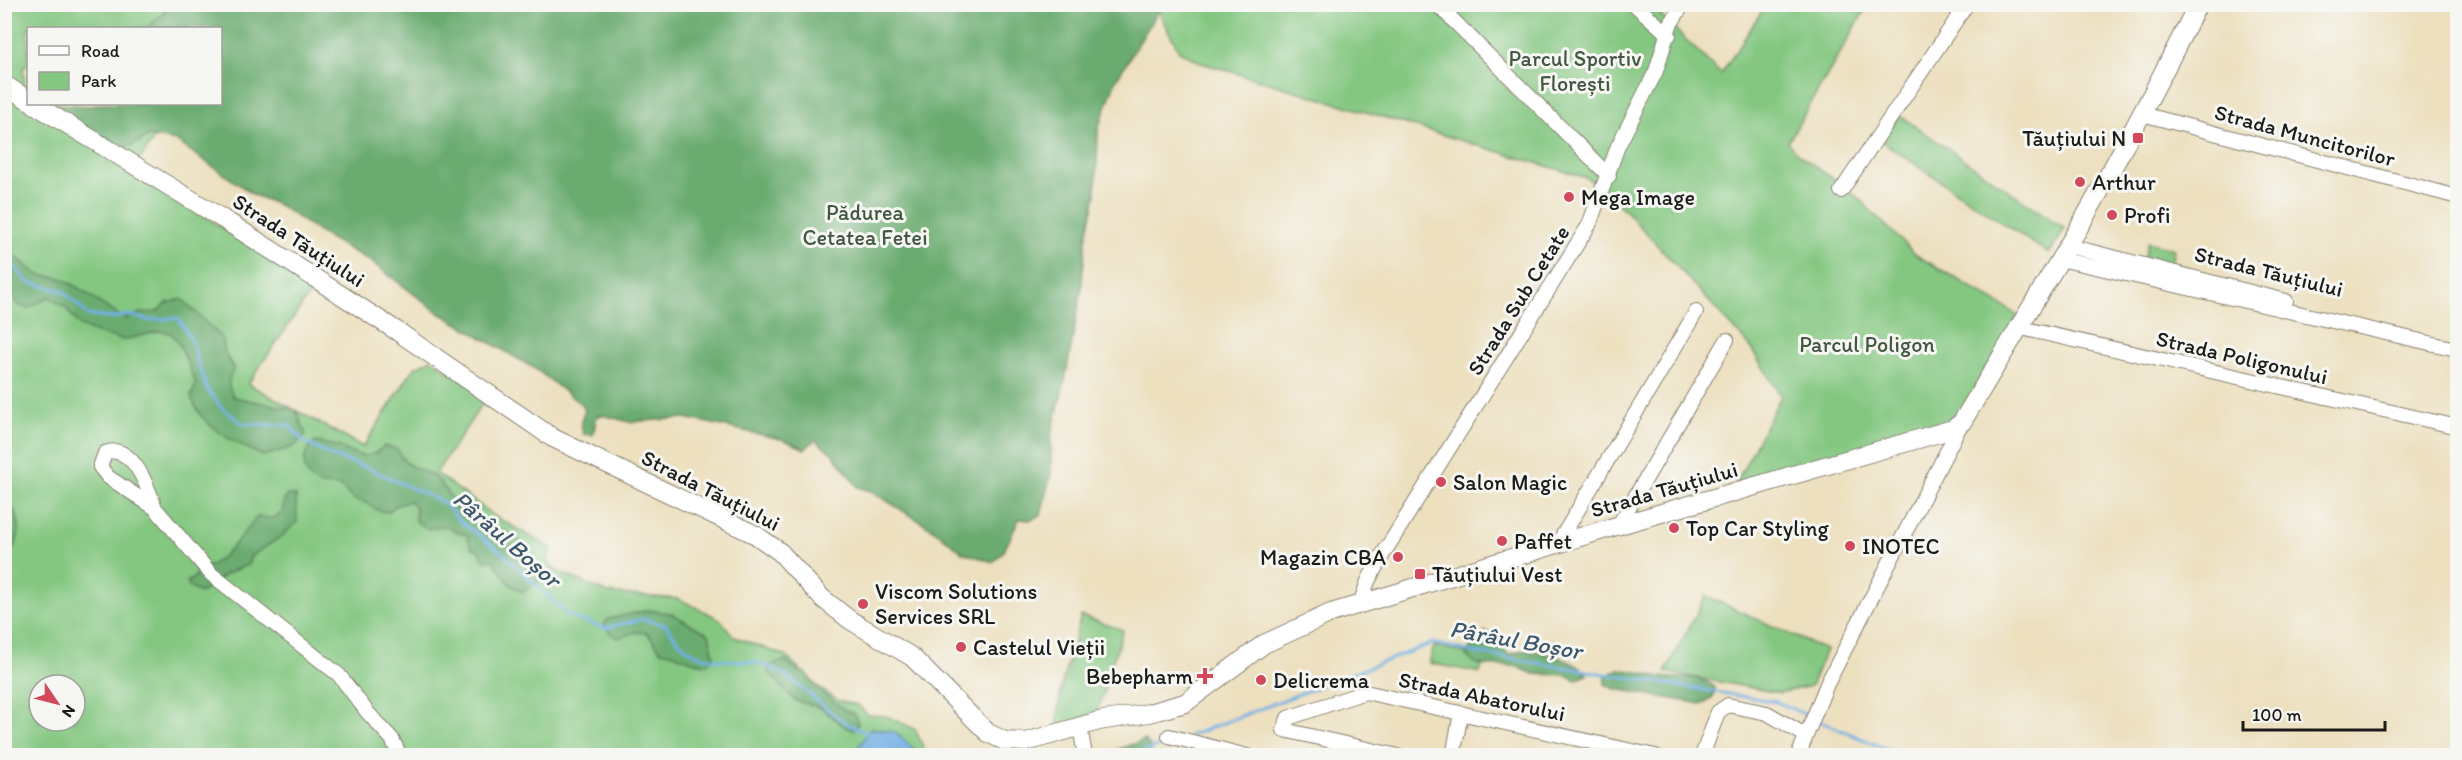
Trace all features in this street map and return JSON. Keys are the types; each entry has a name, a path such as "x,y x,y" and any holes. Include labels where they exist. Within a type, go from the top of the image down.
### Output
{"main road":[{"path":"1962,422 2064,252 2142,114 2198,4"},
{"path":"4,84 27,99"},
{"name":"Strada Tăuțiului","path":"36,105 223,219 388,326 553,438 756,535 780,552 822,598 850,620 912,657 995,738 1016,742 1038,740 1084,730 1185,703 1248,655 1280,635 1360,604 1618,526 1942,434 1962,422"}],"street":[{"path":"1437,4 1609,176"},
{"path":"1634,4 1669,35"},
{"name":"Strada Sub Cetate","path":"1360,604 1368,581 1389,544 1589,225 1609,176 1618,146 1656,71 1669,35 1670,25 1683,4"},
{"path":"1840,191 1967,4"},
{"name":"Strada Muncitorilor","path":"2142,114 2457,197"},
{"path":"2064,252 2457,346"},
{"path":"1557,545 1696,312"},
{"name":"Strada Poligonului","path":"2018,327 2457,427"},
{"path":"1618,526 1727,340"},
{"path":"1798,756 1816,706 1962,422"},
{"path":"155,508 212,574 339,675 392,739 400,756"},
{"name":"Strada Abatorului","path":"1398,756 1284,730 1288,718 1365,692 1655,756"},
{"path":"1702,756 1718,712 1728,705 1767,713 1807,730"},
{"path":"1453,756 1461,713"},
{"path":"1084,730 1085,756"},
{"path":"1169,736 1247,756"}],"green space":[{"path":"1162,4 1650,5 1721,74 1766,5 1868,5 1788,142 1796,152 1856,196 1916,255 2018,315 1958,420 1735,485 1781,396 1749,345 1626,211 1587,178 1202,63 1179,51 1158,11"},
{"path":"5,5 164,5 164,13 148,27 27,27 27,66 23,68 27,105 53,105 98,136 117,144 138,143 149,136 156,136 132,171 212,221 313,289 248,384 363,447 414,368 431,359 487,397 436,473 496,517 551,548 548,561 555,570 608,593 679,599 720,619 734,637 786,656 818,687 839,701 858,705 868,715 886,716 915,729 927,755 5,755 5,559 18,536 16,513 5,499"},
{"name":"Pădurea Cetatea Fetei","path":"164,5 1162,5 1116,80 1098,129 1096,195 1086,240 1081,292 1065,380 1051,436 1051,473 1041,515 1030,520 1019,519 1004,551 993,562 962,552 936,531 871,491 858,487 833,454 815,440 805,449 785,440 686,418 630,422 602,415 597,416 593,435 583,434 581,422 585,409 582,405 537,370 438,312 370,261 322,234 279,205 254,195 176,141 149,136 131,146 124,146 98,136 53,105 222,105 222,27 148,27 164,13"},
{"path":"1899,115 2065,229 2049,254 1881,141"},
{"path":"2148,242 2174,249 2171,265 2144,258"},
{"path":"5,254 16,257 35,273 63,279 127,319 140,313 157,312 167,303 182,299 223,339 225,353 234,369 229,383 234,397 296,410 306,435 293,447 263,456 241,446 220,433 202,417 191,396 196,384 180,345 171,333 160,331 124,340 80,326 65,307 49,297 27,309 16,304 5,276"},
{"path":"316,442 337,446 362,456 373,454 384,446 397,449 407,463 438,480 457,508 475,517 483,528 491,534 503,531 522,543 533,557 539,582 523,592 510,585 493,560 484,560 478,550 471,547 467,535 440,526 427,529 415,520 416,509 410,501 395,506 389,512 380,511 356,500 341,487 315,482 309,477 304,465 307,452"},
{"path":"288,495 296,496 297,522 282,536 250,557 249,564 224,575 214,585 200,593 190,588 187,582 195,577 198,569 207,567 224,556 257,517 273,518 282,513 284,501"},
{"path":"4,500 15,514 19,529 15,545 5,559"},
{"path":"1706,596 1826,650 1811,686 1779,693 1665,672"},
{"path":"648,610 670,613 709,634 714,656 707,664 695,662 661,651 647,633 636,632 619,638 611,634 604,625 608,619"},
{"path":"1081,616 1123,630 1097,713 1060,725 1057,721 1062,684"},
{"path":"1485,632 1494,634 1497,642 1509,655 1526,650 1543,653 1569,661 1587,675 1576,680 1561,675 1532,673 1514,666 1488,666 1476,663 1466,655 1473,642"},
{"path":"1434,646 1485,657 1480,673 1429,663"},
{"path":"786,660 794,668 807,674 817,689 845,710 855,714 858,724 854,730 845,727 821,708 794,700 768,671 770,665"},
{"path":"1618,669 1660,677 1701,680 1715,687 1713,698 1701,704 1615,689 1605,684 1606,676"},
{"path":"1145,740 1151,748 1149,755 1102,755"}],"water":[{"path":"871,728 895,732 920,755 860,755 857,750"}],"waterway":[{"name":"Pârâul Boșor","path":"4,255 28,282 63,291 88,315 111,318 130,315 147,320 178,318 191,339 206,388 222,408 243,424 289,425 303,441 329,455 365,467 443,502 461,522 500,551 569,616 605,628 643,619 666,625 679,642 692,652 720,660 764,665 780,672 849,725 871,736"},
{"name":"Pârâul Boșor","path":"1189,736 1433,643 1477,653 1777,702 1811,717"},
{"name":"Pârâul Boșor","path":"1817,720 1903,756"},
{"name":"Pârâul Boșor","path":"1130,756 1171,742"}],"place":[{"name":"Tăuțiului N","path":"2138,138"},
{"name":"Arthur","path":"2080,182"},
{"name":"Mega Image","path":"1569,197"},
{"name":"Profi","path":"2112,215"},
{"name":"Salon Magic","path":"1441,482"},
{"name":"Top Car Styling","path":"1674,528"},
{"name":"Paffet","path":"1502,541"},
{"name":"INOTEC","path":"1850,546"},
{"name":"Magazin CBA","path":"1398,557"},
{"name":"Tăuțiului Vest","path":"1420,574"},
{"name":"Viscom Solutions Services SRL","path":"863,604"},
{"name":"Castelul Vieții","path":"961,647"},
{"name":"Bebepharm","path":"1205,676"},
{"name":"Delicrema","path":"1261,680"}],"park label":[{"name":"Parcul Sportiv Florești","path":"1575,70"},
{"name":"Parcul Poligon","path":"1867,344"}]}
